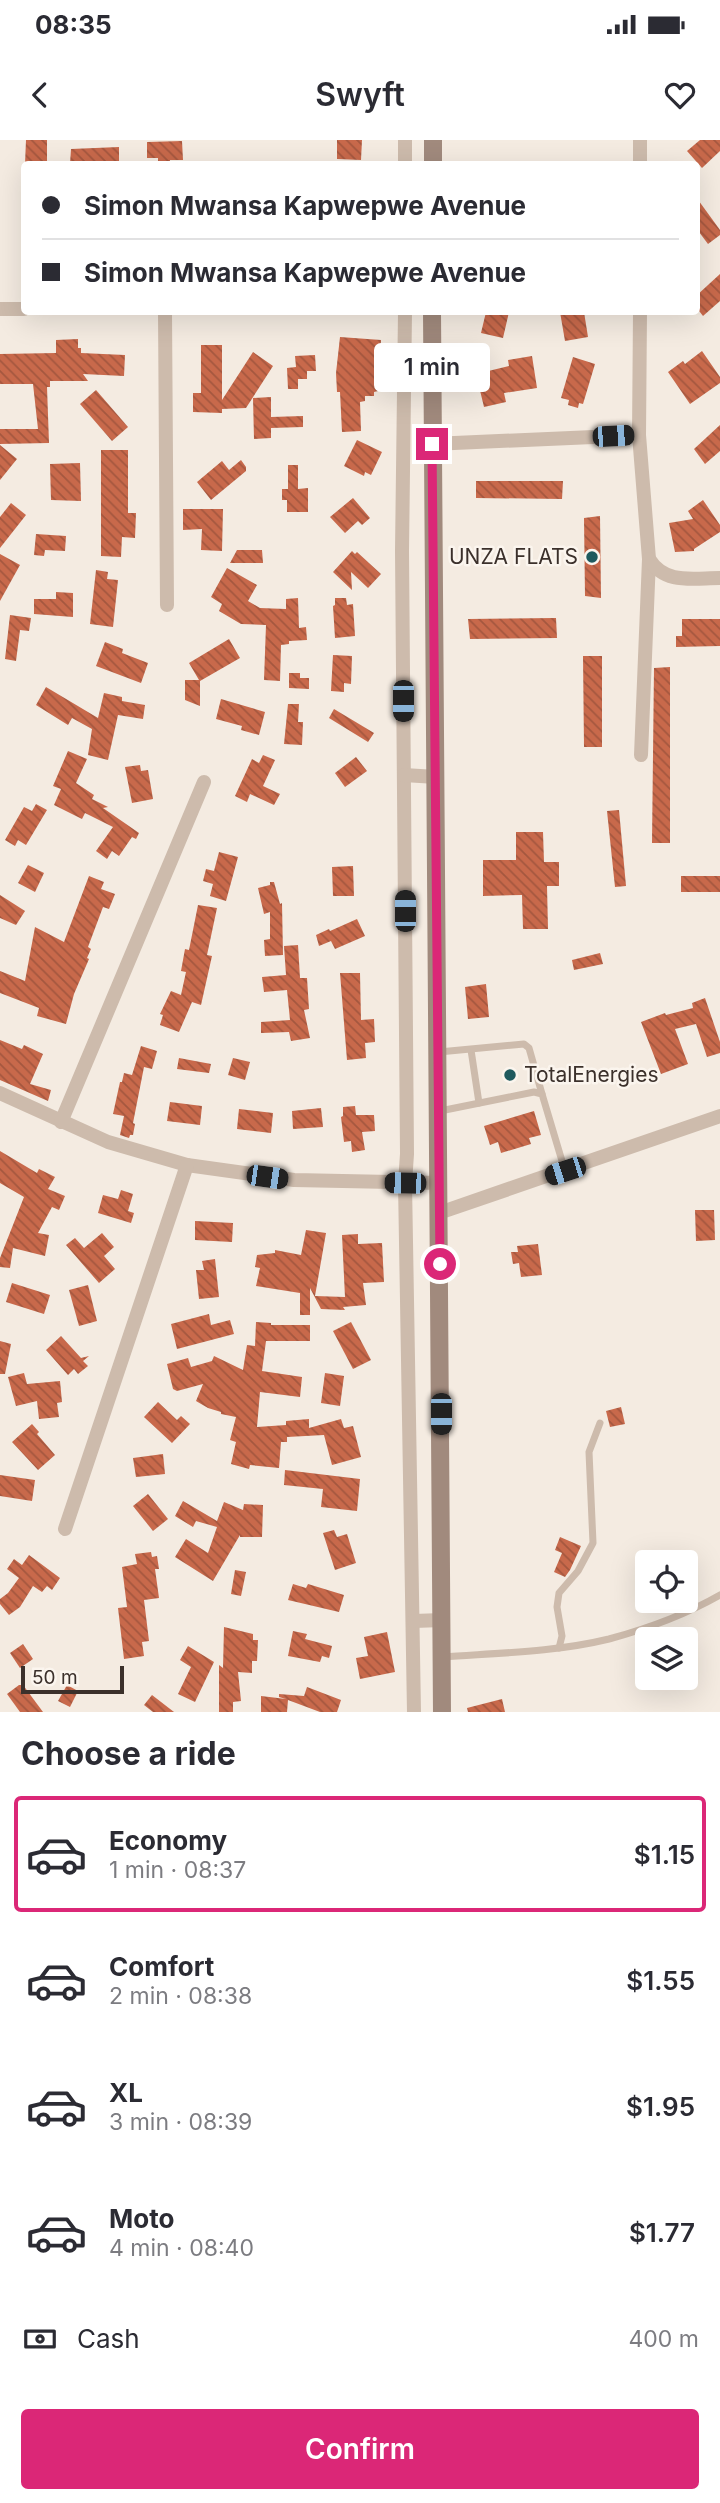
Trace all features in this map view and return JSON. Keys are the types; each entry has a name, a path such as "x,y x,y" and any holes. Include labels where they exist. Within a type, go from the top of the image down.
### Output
{"main road":[{"path":"433,140 433,161"},
{"path":"432,315 442,1712"}],"street":[{"path":"405,140 405,161"},
{"path":"640,140 640,161"},
{"path":"0,309 21,309"},
{"path":"165,315 167,605"},
{"path":"405,315 402,551 407,1154 405,1183 414,1712"},
{"path":"640,315 639,435 649,559 641,755"},
{"path":"432,444 639,435"},
{"path":"649,559 656,571 667,576 720,578"},
{"path":"404,775 436,777"},
{"path":"61,1122 204,782"},
{"path":"0,1093 108,1142 187,1165 294,1180 440,1183"},
{"path":"439,1213 720,1116"},
{"path":"65,1529 187,1165"},
{"path":"414,1620 442,1620"}],"lane":[{"path":"438,1052 524,1044 529,1048 565,1171"},
{"path":"471,1050 479,1103"},
{"path":"439,1111 534,1092 542,1094"},
{"path":"559,1648 562,1636 557,1606 559,1593 578,1571 593,1543 589,1452 600,1423"},
{"path":"442,1657 559,1648 610,1639 720,1595"}],"building":[{"path":"26,140 47,140 47,161 25,161"},
{"path":"337,140 362,140 361,160 337,159"},
{"path":"700,140 720,140 720,151 702,168 700,161 696,161 687,151"},
{"path":"182,141 183,160 158,161 158,158 147,158 147,142"},
{"path":"119,147 119,161 70,161 71,149"},
{"path":"700,202 720,230 720,235 708,244 700,233"},
{"path":"720,274 720,301 703,316 700,312 700,292"},
{"path":"485,315 508,315 503,338 481,333"},
{"path":"561,315 584,315 588,337 565,341"},
{"path":"340,337 381,340 380,358 375,358 378,391 374,392 374,396 365,396 365,401 360,402 361,431 342,432 336,373"},
{"path":"78,339 81,353 125,355 124,376 83,374 88,381 50,381 50,387 47,387 49,443 0,444 0,429 38,429 33,384 0,384 0,354 56,353 56,340"},
{"path":"201,345 222,345 222,400 253,352 273,366 246,408 222,409 222,413 193,412 193,393 201,393"},
{"path":"702,351 720,377 720,383 690,404 668,372 683,361 685,364"},
{"path":"315,355 316,371 307,371 307,379 298,379 298,389 288,389 287,368 296,367 295,356"},
{"path":"532,356 537,388 504,393 506,402 484,407 476,374 509,366 508,360"},
{"path":"573,357 595,364 583,404 579,403 578,408 568,405 569,400 561,398"},
{"path":"96,390 128,427 112,441 80,404"},
{"path":"271,397 271,417 303,416 303,427 271,428 271,438 254,439 253,398"},
{"path":"720,425 720,451 705,464 694,449"},
{"path":"357,440 382,452 371,475 365,472 364,476 344,466"},
{"path":"0,445 17,459 0,480"},
{"path":"101,450 128,450 128,513 136,513 135,538 122,537 121,557 101,556"},
{"path":"241,460 246,471 211,500 197,482 222,461 229,470"},
{"path":"80,463 81,501 51,500 50,464"},
{"path":"288,465 298,465 298,489 308,488 308,512 287,512 287,500 282,500 282,489 288,489"},
{"path":"476,481 563,481 562,499 476,498"},
{"path":"353,498 370,518 362,525 358,521 345,533 330,517"},
{"path":"703,500 720,525 720,532 694,551 675,552 669,523 693,519 688,511"},
{"path":"11,503 26,515 0,548 0,517"},
{"path":"183,509 223,509 222,551 201,550 202,529 183,530"},
{"name":"UNZA FLATS","path":"600,516 601,598 585,596 584,518"},
{"path":"36,534 66,536 65,551 45,550 44,556 34,555"},
{"path":"237,550 262,550 263,563 230,563"},
{"path":"352,551 355,554 357,552 381,574 368,588 351,572 352,590 333,572"},
{"path":"0,554 20,565 0,601"},
{"path":"227,568 257,585 248,601 260,608 286,609 286,599 298,598 299,628 306,627 307,640 289,641 289,644 281,645 280,681 264,680 266,625 241,624 219,611 222,604 211,597"},
{"path":"96,570 108,572 107,579 118,580 113,627 90,624"},
{"path":"56,592 73,593 73,617 34,614 34,599 56,599"},
{"path":"335,598 346,598 347,605 353,604 355,636 335,638"},
{"path":"10,615 31,618 29,631 20,630 16,661 5,659"},
{"path":"556,618 557,638 470,639 468,619"},
{"path":"682,619 720,619 720,646 676,647 676,636 682,636"},
{"path":"229,639 240,658 200,681 200,706 185,700 185,680 199,680 189,663"},
{"path":"105,642 123,649 122,653 148,663 141,683 96,666"},
{"path":"333,655 352,656 351,684 344,683 344,692 331,691"},
{"path":"583,656 602,656 602,747 584,747"},
{"path":"670,667 670,843 652,843 654,668"},
{"path":"289,673 300,673 300,678 309,678 309,689 289,688"},
{"path":"46,687 98,718 104,693 122,697 122,701 145,705 143,719 118,715 108,760 88,755 92,729 72,718 68,725 36,705"},
{"path":"221,699 265,712 259,735 241,730 242,726 216,719"},
{"path":"288,704 299,704 298,722 303,722 302,745 284,744"},
{"path":"334,709 374,733 368,742 329,718"},
{"path":"68,751 87,759 76,783 94,795 92,799 108,807 103,808 139,833 136,839 132,837 119,856 112,851 107,859 96,851 113,827 85,813 82,819 54,805 61,789 53,786"},
{"path":"263,755 275,760 263,786 280,794 274,805 250,794 247,802 235,796 252,759 259,763"},
{"path":"356,757 367,771 345,787 335,773"},
{"path":"140,765 141,771 148,770 153,799 132,803 125,767"},
{"path":"36,804 47,810 26,845 18,840 15,846 5,840 24,807 32,811"},
{"path":"619,810 626,886 615,887 607,811"},
{"path":"516,832 543,832 544,862 559,862 559,886 547,886 548,929 523,929 522,895 483,896 483,860 516,860"},
{"path":"219,852 238,857 226,901 210,896 213,884 203,881 206,869 214,871"},
{"path":"28,865 44,873 35,892 18,883"},
{"path":"353,866 354,896 333,896 332,867"},
{"path":"89,876 104,882 101,889 115,894 109,909 103,907 88,947 91,949 87,958 89,959 74,994 66,1024 37,1016 39,1008 0,993 0,971 25,981 35,927 64,942"},
{"path":"681,876 720,876 720,892 681,892"},
{"path":"270,882 274,882 280,904 282,903 283,955 265,956 264,940 270,939 270,912 264,914 258,888 270,885"},
{"path":"0,895 25,911 16,925 0,918"},
{"path":"198,905 217,908 207,955 212,956 201,1005 192,1002 179,1032 160,1025 163,1015 160,1014 171,991 181,995 186,972 181,971 185,949 189,950"},
{"path":"357,919 365,936 335,949 331,941 319,946 316,935"},
{"path":"298,945 300,978 307,978 309,1009 304,1010 310,1038 291,1041 289,1032 261,1033 261,1022 290,1020 287,990 264,992 262,977 286,975 284,946"},
{"path":"600,953 603,964 574,970 572,960"},
{"path":"340,973 360,973 361,1020 374,1019 375,1042 365,1043 366,1058 347,1060"},
{"path":"486,984 489,1017 468,1019 465,987"},
{"path":"705,998 720,1042 720,1053 707,1057 696,1024 675,1029 688,1064 661,1074 641,1022 665,1013 666,1015 693,1008 692,1003"},
{"path":"0,1040 22,1049 24,1045 43,1054 30,1084 51,1090 48,1101 0,1080"},
{"path":"141,1046 157,1051 152,1069 144,1067 133,1135 129,1138 120,1135 124,1116 113,1114 120,1082 124,1073 132,1075"},
{"path":"179,1058 211,1064 209,1073 177,1069"},
{"path":"233,1058 250,1062 245,1080 228,1075"},
{"path":"170,1102 202,1106 200,1125 167,1121"},
{"path":"355,1106 356,1115 374,1115 375,1131 362,1132 365,1150 352,1152 351,1141 344,1142 341,1117 343,1107"},
{"path":"321,1108 323,1127 293,1129 292,1111"},
{"path":"239,1109 273,1113 271,1133 237,1129"},
{"path":"534,1111 541,1135 529,1138 531,1144 501,1153 498,1142 490,1145 484,1126"},
{"path":"0,1151 37,1173 39,1169 55,1177 48,1189 65,1196 59,1210 52,1207 38,1233 49,1235 45,1256 13,1248 10,1268 0,1267 0,1258 24,1197 0,1183"},
{"path":"121,1190 133,1194 128,1211 134,1213 131,1223 98,1213 103,1195 118,1199"},
{"path":"695,1210 714,1210 715,1240 696,1241"},
{"path":"195,1221 233,1223 232,1242 195,1240"},
{"path":"306,1230 326,1233 315,1296 345,1297 342,1235 358,1234 358,1244 382,1243 384,1282 363,1283 366,1305 343,1307 345,1310 321,1309 310,1288 310,1315 300,1315 300,1293 256,1286 260,1268 255,1267 257,1255 275,1253 275,1250 301,1255"},
{"path":"102,1233 114,1247 104,1256 115,1269 99,1283 66,1245 75,1238 84,1248"},
{"path":"538,1244 542,1275 521,1277 519,1263 513,1264 511,1252 518,1252 517,1246"},
{"path":"215,1259 219,1297 199,1299 196,1270 204,1270 202,1261"},
{"path":"12,1283 50,1295 44,1314 6,1302"},
{"path":"88,1285 97,1321 79,1326 69,1290"},
{"path":"209,1314 211,1325 230,1320 234,1334 177,1349 171,1324"},
{"path":"256,1322 271,1325 310,1325 310,1341 266,1341 262,1371 302,1377 300,1397 260,1392 257,1427 286,1425 286,1421 309,1419 309,1428 341,1419 344,1428 353,1426 361,1457 332,1465 324,1435 287,1437 287,1442 281,1442 279,1468 250,1465 249,1469 231,1464 236,1442 230,1440 236,1417 221,1414 196,1401 203,1384 177,1391 173,1389 167,1364 188,1358 191,1367 212,1361 214,1356 243,1370 247,1345 255,1346"},
{"path":"351,1322 371,1360 353,1369 333,1331"},
{"path":"61,1336 81,1358 89,1356 83,1361 88,1366 78,1374 74,1369 68,1375 46,1350"},
{"path":"0,1341 11,1344 5,1374 0,1374"},
{"path":"24,1373 27,1384 60,1381 62,1402 57,1403 59,1417 39,1419 37,1401 16,1406 8,1377"},
{"path":"325,1373 344,1376 340,1406 321,1403"},
{"path":"158,1402 177,1420 181,1416 190,1424 172,1443 144,1417"},
{"path":"621,1407 625,1424 610,1427 606,1411"},
{"path":"32,1424 55,1455 38,1470 12,1442"},
{"path":"163,1454 165,1474 136,1477 133,1458"},
{"path":"285,1470 360,1479 357,1511 321,1507 323,1489 284,1485"},
{"path":"0,1475 35,1480 32,1501 0,1496"},
{"path":"148,1494 168,1519 153,1531 133,1506"},
{"path":"183,1501 217,1521 224,1502 243,1510 244,1504 263,1505 262,1537 240,1535 213,1581 175,1557 186,1539 208,1553 217,1527 196,1521 193,1527 175,1516"},
{"path":"334,1530 337,1537 347,1534 356,1563 335,1570 323,1533"},
{"path":"560,1537 581,1546 565,1577 554,1572 562,1553 555,1550"},
{"path":"151,1552 152,1557 157,1556 159,1569 155,1569 159,1598 144,1600 149,1641 142,1642 144,1656 124,1659 118,1608 127,1607 122,1567 137,1564 135,1554"},
{"path":"29,1555 60,1578 52,1590 47,1586 42,1592 33,1586 20,1607 9,1615 0,1604 0,1599 19,1578 7,1569 14,1559 22,1565"},
{"path":"235,1570 246,1572 241,1596 231,1594"},
{"path":"293,1584 306,1588 308,1584 344,1595 339,1612 288,1600"},
{"path":"224,1627 253,1634 253,1640 258,1640 257,1661 252,1661 252,1673 238,1672 241,1701 233,1702 233,1712 219,1712 219,1665 223,1668"},
{"path":"293,1631 307,1634 305,1639 332,1646 329,1658 322,1656 320,1662 288,1656"},
{"path":"387,1632 395,1672 360,1679 356,1658 368,1656 364,1637"},
{"path":"23,1644 33,1659 20,1668 10,1653"},
{"path":"188,1646 214,1662 195,1702 178,1694 191,1667 180,1660"},
{"path":"23,1685 43,1712 20,1712 7,1694"},
{"path":"67,1685 78,1691 70,1707 58,1701"},
{"path":"307,1687 341,1700 337,1712 320,1712 288,1700 287,1712 261,1712 261,1696 286,1699 279,1697 279,1694 304,1696"},
{"path":"152,1695 174,1712 153,1712 144,1705"},
{"path":"502,1699 505,1712 468,1712 467,1708"}],"place":[{"name":"UNZA FLATS","path":"592,557"},
{"name":"TotalEnergies","path":"510,1075"}],"route":[{"path":"432,444 440,1264"}]}
